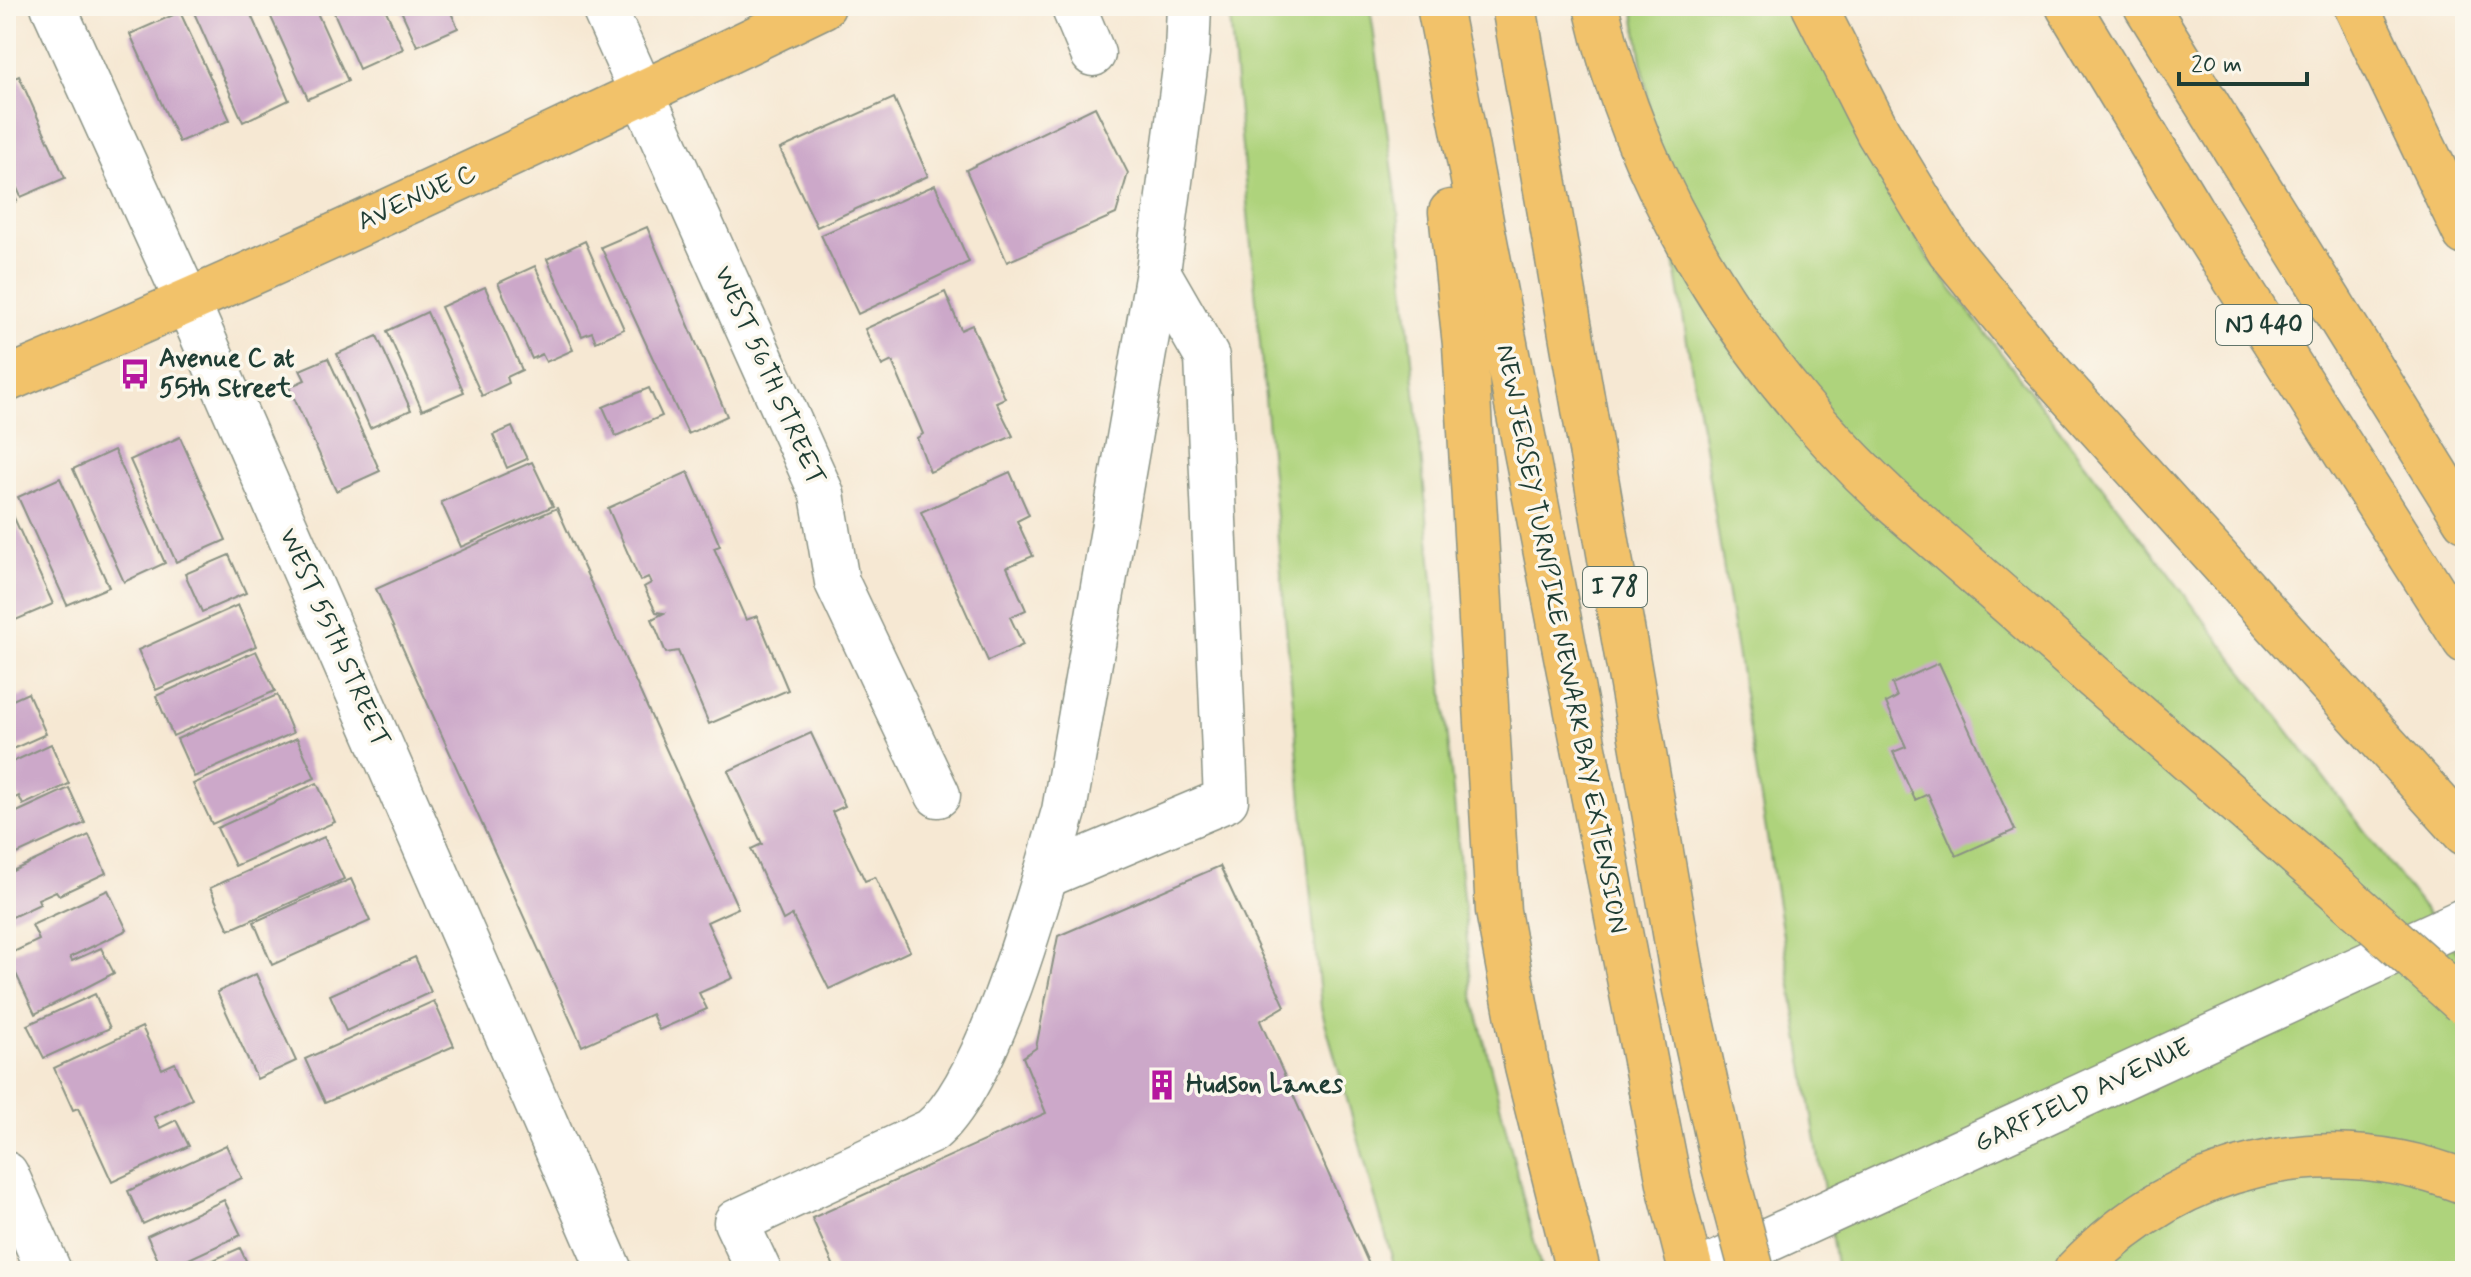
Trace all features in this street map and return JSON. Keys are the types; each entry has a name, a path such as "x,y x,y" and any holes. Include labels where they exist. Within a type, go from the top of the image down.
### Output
{"main road":[{"name":"AVENUE C","path":"6,380 188,303 643,94 823,6"},
{"name":"NEW JERSEY TURNPIKE NEWARK BAY EXTENSION","path":"1439,6 1453,92 1671,1193 1691,1271"},
{"name":"I 78","path":"1514,6 1685,990 1724,1166 1752,1271"},
{"path":"1596,6 1642,145 1709,278 1793,399 1838,452 2464,1003"},
{"path":"1814,6 1878,132 1950,251 2041,363 2465,833"},
{"name":"NJ 440","path":"2068,6 2191,210 2465,641"},
{"name":"NJ 440","path":"2146,6 2465,519"},
{"path":"2356,6 2465,233"},
{"path":"1453,92 1442,126 1465,345 1498,911 1527,1067 1574,1254"},
{"path":"2076,1271 2105,1241 2182,1191 2229,1172 2276,1160 2327,1155 2379,1158 2421,1167 2465,1182"}],"street":[{"name":"WEST 55TH STREET","path":"53,6 188,303 610,1271"},
{"name":"WEST 56TH STREET","path":"603,6 822,494 837,582 938,795"},
{"path":"1073,6 1093,54"},
{"path":"759,1271 736,1222 931,1131 946,1118 969,1084 987,1042 1045,876 1064,811 1158,272 1187,53 1189,6"},
{"path":"1045,876 1226,800 1207,357 1158,272"},
{"name":"GARFIELD AVENUE","path":"1700,1271 2465,920"},
{"path":"6,1174 49,1271"}],"green space":[{"path":"1229,6 1370,6 1397,201 1472,992 1541,1269 1537,1271 1396,1271 1321,1008"},
{"path":"1633,6 1810,6 1921,248 2465,963 2465,1271 1837,1271"}],"building":[{"path":"191,6 247,6 289,100 243,122"},
{"path":"266,6 314,6 348,81 308,99"},
{"path":"331,6 384,6 403,49 359,69"},
{"path":"399,6 448,6 458,28 417,46"},
{"path":"180,12 230,120 179,142 130,34"},
{"path":"19,76 65,178 21,197 6,164 6,82"},
{"path":"894,98 928,176 817,227 780,149"},
{"path":"1095,107 1128,173 1116,214 1007,262 966,170"},
{"path":"6,177 17,201 6,206"},
{"path":"935,185 969,262 858,314 821,235"},
{"path":"647,227 727,416 688,434 601,247"},
{"path":"585,241 624,329 596,342 592,332 582,336 547,259"},
{"path":"535,266 573,350 546,362 542,354 532,359 498,283"},
{"path":"485,287 522,370 507,377 509,383 482,396 441,307"},
{"path":"945,292 961,330 972,325 1005,398 996,402 1013,436 930,472 917,438 923,434 892,361 882,366 865,329"},
{"path":"427,312 464,392 422,410 387,331"},
{"path":"377,336 411,410 370,428 337,354"},
{"path":"328,358 380,471 336,491 289,387 305,380 300,370"},
{"path":"649,388 662,416 616,436 603,407"},
{"path":"512,427 527,459 507,468 493,435"},
{"path":"180,437 226,540 176,562 130,460"},
{"path":"114,450 165,563 124,582 73,469"},
{"path":"532,462 553,506 461,547 441,502"},
{"path":"688,472 720,546 714,548 746,620 757,616 788,690 709,724 678,651 666,653 652,619 664,613 656,612 644,587 651,583 648,577 640,581 608,508"},
{"path":"1010,472 1029,515 1017,521 1033,556 1007,567 1026,610 1010,617 1023,645 988,661 921,512"},
{"path":"60,478 109,587 67,605 18,497"},
{"path":"6,500 53,604 11,622 6,610"},
{"path":"557,508 738,908 707,922 733,978 699,993 707,1009 659,1030 652,1014 582,1046 376,589"},
{"path":"229,555 246,593 202,612 185,574"},
{"path":"238,605 256,646 156,690 138,650"},
{"path":"256,651 275,691 173,736 156,696"},
{"path":"1939,663 2015,830 1956,856 1928,794 1915,800 1893,752 1906,747 1886,703 1897,697 1892,684"},
{"path":"28,693 46,734 6,752 6,703"},
{"path":"277,695 293,733 194,777 177,739"},
{"path":"811,733 845,806 832,812 865,881 875,877 910,951 829,989 792,915 783,920 751,849 762,844 728,771"},
{"path":"297,738 315,778 212,824 193,784"},
{"path":"51,744 69,784 23,805 19,796 6,802 6,765"},
{"path":"317,783 335,822 235,866 217,828"},
{"path":"69,788 85,823 6,859 6,817"},
{"path":"89,835 106,873 59,895 56,891 38,899 40,904 6,920 6,874"},
{"path":"324,837 344,879 229,930 210,888"},
{"name":"Hudson Lanes","path":"1220,866 1285,1006 1260,1021 1372,1271 836,1271 812,1218 1046,1113 1023,1057 1036,1048 1058,936"},
{"path":"351,879 370,921 272,965 254,922"},
{"path":"108,890 127,930 70,957 72,961 101,948 114,973 35,1014 7,955 39,940 32,925"},
{"path":"415,957 431,992 346,1031 330,995"},
{"path":"256,974 296,1061 257,1079 217,992"},
{"path":"95,994 110,1028 44,1058 27,1025"},
{"path":"434,1001 454,1046 325,1103 305,1059"},
{"path":"142,1027 162,1069 175,1063 192,1099 154,1117 160,1128 176,1120 189,1146 112,1182 78,1108 73,1110 54,1068"},
{"path":"226,1145 242,1178 143,1224 128,1191"},
{"path":"224,1200 241,1235 163,1271 147,1236"},
{"path":"240,1248 251,1271 189,1271"}],"place":[{"name":"Avenue C at 55th Street","path":"135,374"},
{"name":"Hudson Lanes","path":"1162,1085"}]}
